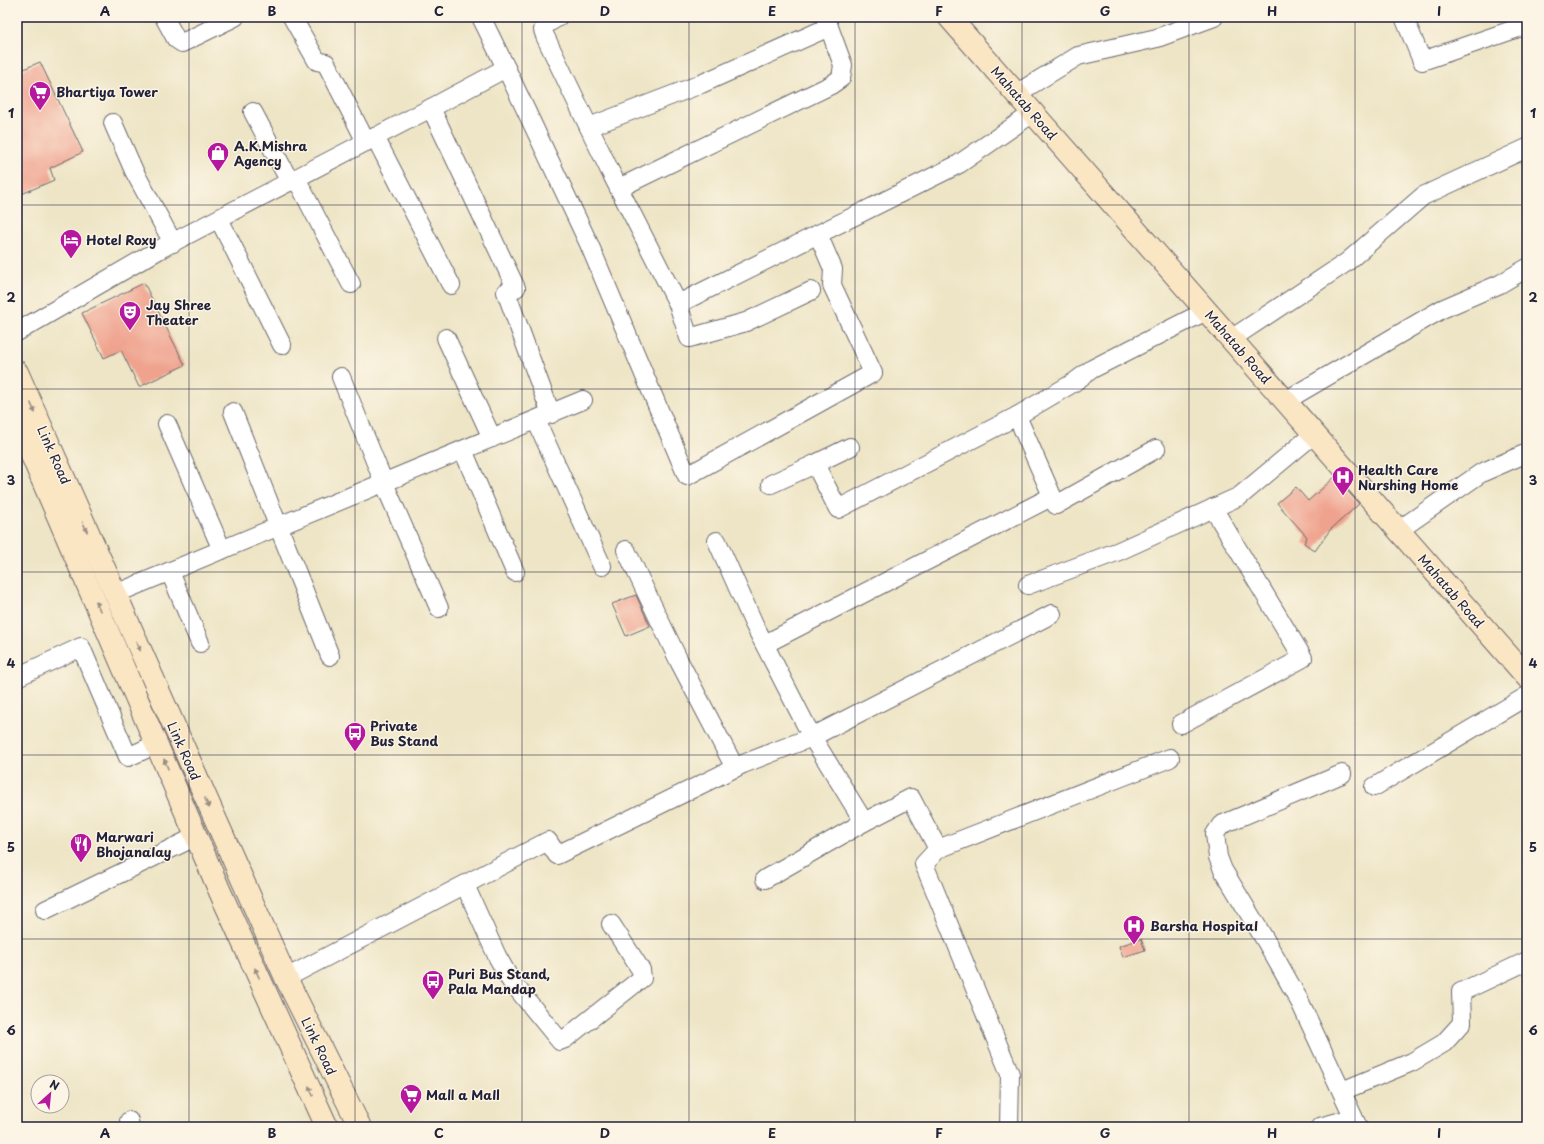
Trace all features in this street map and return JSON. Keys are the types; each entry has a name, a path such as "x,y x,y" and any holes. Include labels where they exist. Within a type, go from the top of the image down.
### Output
{"main road":[{"name":"Mahatab Road","path":"949,17 1527,677"},
{"name":"Link Road","path":"17,372 286,978 360,1127"},
{"name":"Link Road","path":"17,421 197,836 327,1127"}],"street":[{"path":"164,17 176,39 182,43 235,17"},
{"path":"292,17 317,61 326,63 451,285"},
{"path":"481,17 589,244 687,476 873,373 832,285 833,269 818,234"},
{"path":"558,17 545,25 543,30 619,188 678,304 689,338 746,322 811,292"},
{"path":"1016,94 1078,56 1156,38 1214,17"},
{"path":"1404,17 1422,61 1520,23"},
{"path":"589,127 701,84 827,22 843,65 841,78 831,85 619,188"},
{"path":"17,332 173,243 506,68"},
{"path":"431,108 516,288 506,292 543,417 602,566"},
{"path":"253,112 351,284"},
{"path":"678,304 959,164 1033,113"},
{"path":"113,123 134,171 173,243"},
{"path":"1230,339 1346,262 1423,196 1527,148"},
{"path":"219,219 282,345"},
{"path":"1285,401 1442,309 1500,284 1527,268"},
{"path":"815,464 838,509 1016,416 1073,383 1092,369 1206,311"},
{"path":"446,338 492,438"},
{"path":"341,377 384,483 439,608"},
{"path":"115,594 583,400"},
{"path":"233,412 330,656"},
{"path":"1016,416 1056,505 1156,449"},
{"path":"167,424 222,550"},
{"path":"1028,585 1119,551 1240,496 1314,434"},
{"path":"771,484 850,447"},
{"path":"463,450 515,572"},
{"path":"1399,530 1481,473 1527,453"},
{"path":"764,644 1051,496"},
{"path":"1181,724 1303,658 1212,508"},
{"path":"717,541 764,644 812,737 864,822"},
{"path":"626,550 679,661 735,768"},
{"path":"170,572 200,643"},
{"path":"286,978 548,841 557,855 735,768 812,737 1052,614"},
{"path":"17,676 81,647 128,757 157,744"},
{"path":"1374,787 1527,696"},
{"path":"1009,1127 1010,1074 924,864 938,849 1170,758"},
{"path":"1320,1127 1355,1122 1342,1091 1296,996 1267,943 1223,870 1218,857 1216,834 1221,825 1342,774"},
{"path":"765,879 864,822 910,798 938,849"},
{"path":"45,910 197,836"},
{"path":"465,885 497,956 511,981 560,1041 565,1039 642,978 641,970 611,924"},
{"path":"1342,1091 1412,1062 1444,1043 1462,1023 1461,992 1527,961"}],"building":[{"name":"Bhartiya Tower","path":"40,62 83,152 50,168 54,180 17,196 17,72"},
{"name":"Jay Shree Theater","path":"144,283 185,365 139,387 121,350 104,358 82,313"},
{"path":"1335,477 1359,504 1330,530 1315,551 1304,543 1307,537 1277,503 1296,487 1308,501"},
{"path":"636,595 650,626 626,636 612,604"},
{"path":"1141,939 1145,950 1123,957 1119,946"}],"place":[{"name":"Bhartiya Tower","path":"40,112"},
{"name":"A.K.Mishra Agency","path":"218,172"},
{"name":"Hotel Roxy","path":"71,260"},
{"name":"Jay Shree Theater","path":"130,332"},
{"name":"Health Care Nurshing Home","path":"1343,496"},
{"name":"Private Bus Stand","path":"355,752"},
{"name":"Marwari Bhojanalay","path":"81,864"},
{"name":"Barsha Hospital","path":"1134,946"},
{"name":"Puri Bus Stand, Pala Mandap","path":"433,1000"},
{"name":"Mall a Mall","path":"411,1114"}]}
